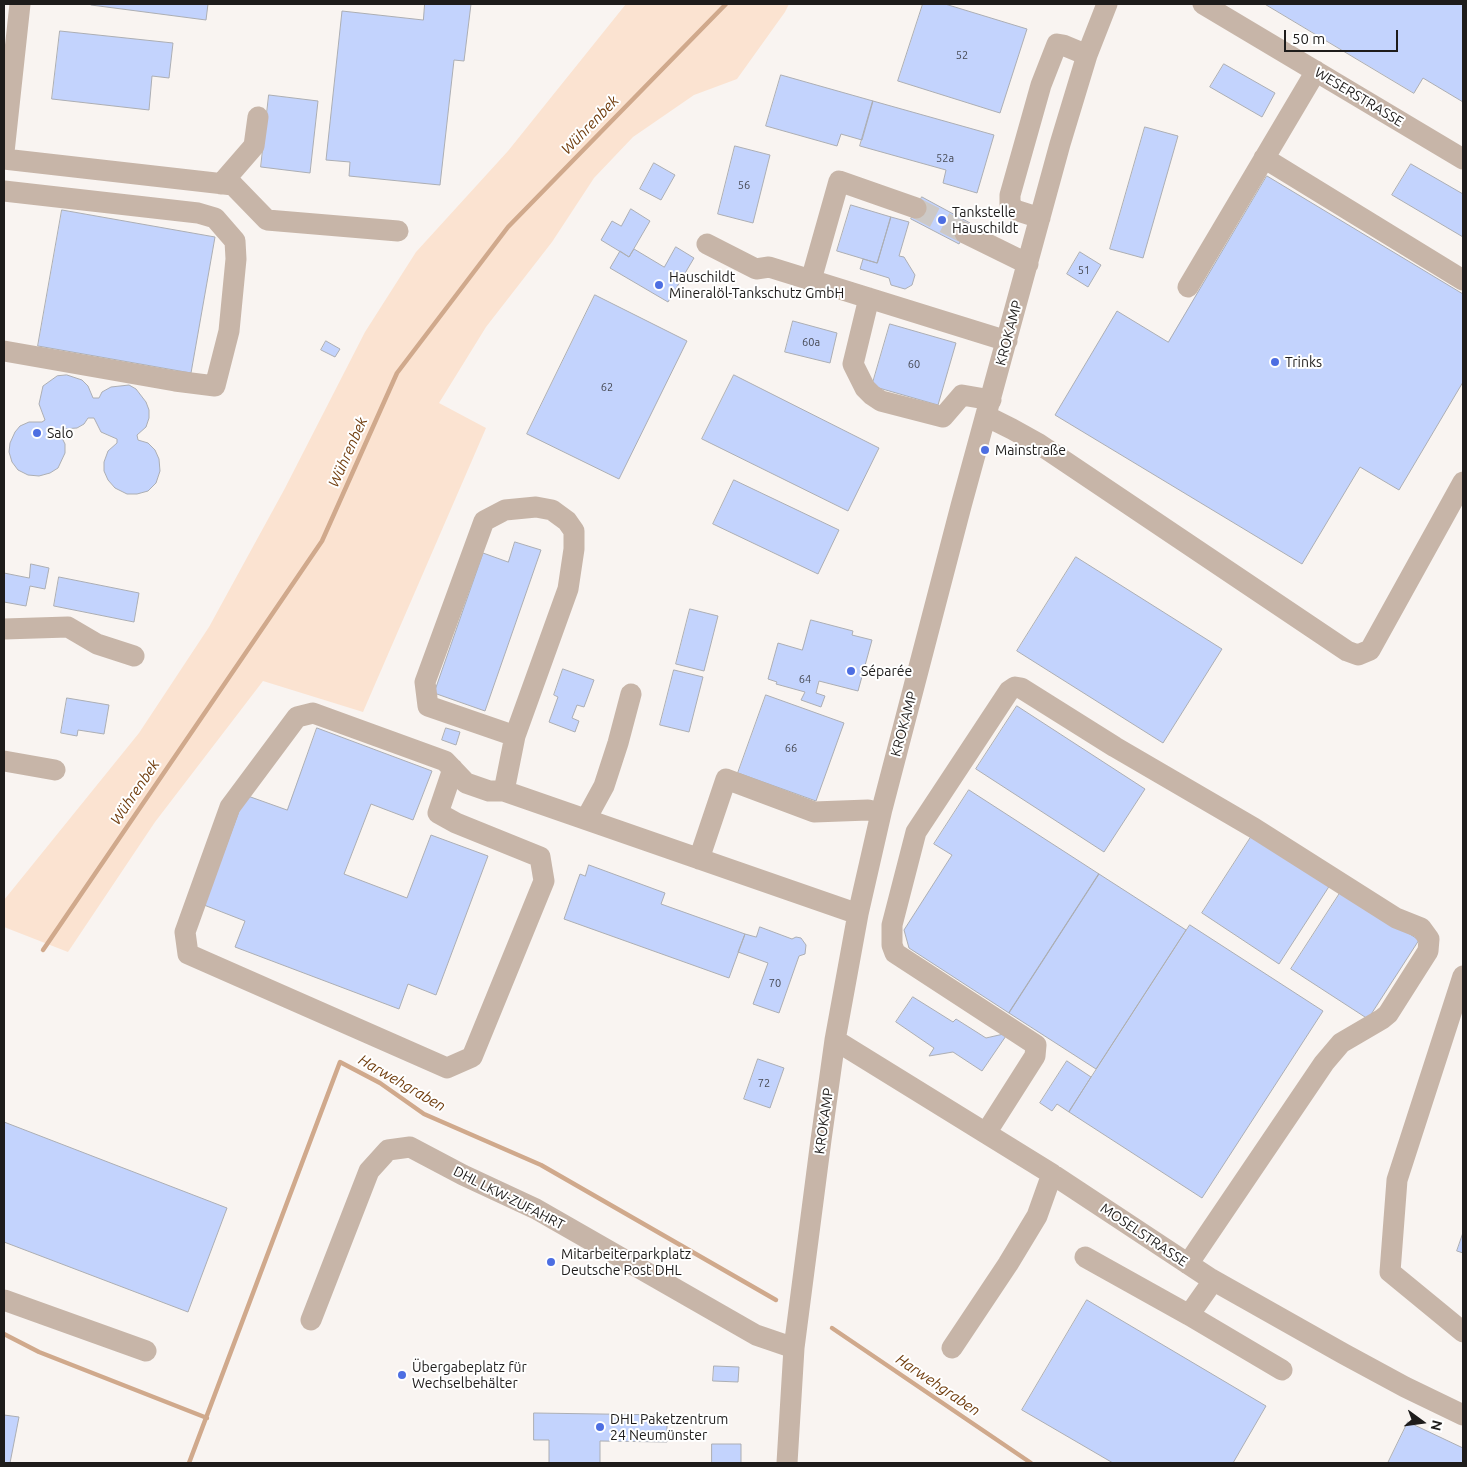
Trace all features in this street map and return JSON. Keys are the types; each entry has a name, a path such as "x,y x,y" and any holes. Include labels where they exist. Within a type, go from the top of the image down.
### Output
{"street":[{"path":"4,152 20,4"},
{"name":"KROKAMP","path":"787,1463 794,1348 835,1040 858,914 881,813 961,506 1087,55 1107,4"},
{"name":"WESERSTRASSE","path":"1203,4 1463,159"},
{"path":"1040,218 1015,210 1010,204 1010,195 1041,84 1057,44 1063,44 1087,55"},
{"path":"1188,287 1316,71"},
{"path":"221,184 254,146 258,117"},
{"path":"1264,158 1463,280"},
{"path":"4,159 233,185 267,220 398,231"},
{"path":"811,280 839,180 916,208"},
{"path":"4,191 198,213 215,218 235,241 236,259 229,331 215,386 4,352"},
{"path":"965,233 1028,264"},
{"path":"708,244 756,269 769,267 1007,342"},
{"path":"869,298 853,364 865,388 872,395 881,401 943,417 962,395 988,408 1012,429 1039,444 1332,640 1358,655 1370,650 1463,482"},
{"path":"496,791 568,589 574,549 574,531 567,521 552,510 536,507 505,510 484,521 425,682 428,706 515,736"},
{"path":"4,629 68,627 97,644 134,656"},
{"path":"986,1133 1035,1056 1036,1045 896,953 892,945 892,925 916,832 1009,691 1021,688 1122,751 1254,828 1396,918 1421,928 1428,939 1428,951 1391,1009 1382,1019 1341,1043 1324,1063 1188,1264"},
{"path":"586,819 604,786 631,694"},
{"path":"453,769 438,813 456,823 540,857 544,881 472,1057 447,1068 188,954 185,932 230,807 296,717 313,713 445,760 466,783 586,819 858,914"},
{"path":"4,761 55,770"},
{"path":"699,859 726,779 814,812 868,810 881,813"},
{"path":"1463,976 1398,1180 1390,1272 1463,1332"},
{"name":"MOSELSTRASSE","path":"835,1040 1052,1174 1211,1279 1361,1363 1463,1415"},
{"name":"DHL LKW-ZUFAHRT","path":"311,1320 369,1171 388,1150 410,1147 463,1175 536,1209 756,1335 794,1348"},
{"path":"952,1348 1008,1264 1037,1216 1052,1174"},
{"path":"1085,1256 1282,1370"},
{"path":"1189,1315 1208,1288 1211,1279"},
{"path":"4,1300 146,1351"}],"shaded area":[{"path":"626,4 789,4 737,79 694,95 633,137 594,178 552,242 486,327 439,403 486,428 363,712 263,681 155,822 68,952 4,927 4,900 139,733 209,627 284,490 365,332 416,252 508,151"}],"building":[{"path":"91,4 208,4 206,20"},
{"path":"425,4 471,4 464,61 454,60 440,185 349,176 350,162 326,160 342,11 423,20"},
{"path":"923,4 945,4 1027,29 1000,113 898,81"},
{"path":"1265,4 1463,4 1463,102 1423,78 1414,93"},
{"path":"60,31 173,43 169,78 152,76 149,110 52,99"},
{"path":"1224,64 1275,93 1262,117 1210,87"},
{"path":"781,75 873,101 862,140 841,134 837,146 766,126"},
{"path":"269,95 318,101 310,173 261,167"},
{"path":"873,101 994,135 977,193 943,183 946,170 860,146"},
{"path":"1145,127 1178,136 1143,258 1110,249"},
{"path":"735,146 770,155 753,223 718,214"},
{"path":"654,163 675,175 661,200 640,189"},
{"path":"1411,164 1463,194 1463,237 1392,195"},
{"name":"Trinks","path":"1267,176 1463,294 1463,382 1399,490 1360,467 1302,564 1055,415 1117,311 1168,342"},
{"path":"922,197 970,223 959,244 911,219"},
{"path":"851,205 891,217 877,263 837,251"},
{"path":"631,209 650,221 629,257 601,240 612,221 621,226"},
{"path":"62,210 215,237 191,373 38,346"},
{"path":"891,217 909,222 899,256 904,257 915,275 912,285 905,289 891,285 889,278 860,269 863,259 877,263"},
{"name":"Hauschildt Mineralöl-Tankschutz GmbH","path":"676,247 694,258 668,302 610,268 620,251 629,257 634,249 664,267"},
{"path":"1080,252 1101,265 1088,287 1067,274"},
{"path":"595,295 687,341 619,479 527,434"},
{"path":"793,321 837,333 830,363 785,352"},
{"path":"890,324 956,343 938,405 872,386"},
{"path":"326,341 340,349 335,357 321,350"},
{"name":"Salo","path":"67,375 82,380 88,386 93,398 99,398 102,392 111,387 129,385 136,389 146,402 149,418 146,427 137,435 138,440 148,443 155,450 159,459 160,471 156,483 148,491 127,494 115,488 108,480 104,471 104,462 108,451 117,443 117,439 101,432 94,418 88,418 84,424 77,428 61,429 59,432 65,444 65,453 58,468 50,473 39,476 28,475 18,470 12,462 9,452 10,443 15,432 20,426 29,422 42,422 45,420 39,404 43,386 57,376"},
{"path":"734,375 879,448 848,511 702,439"},
{"path":"734,480 839,530 818,574 713,524"},
{"path":"515,542 541,550 485,711 434,693 483,553 508,562"},
{"path":"1076,557 1222,649 1163,743 1017,651"},
{"path":"31,564 49,568 45,589 30,586 26,606 4,602 4,573 29,578"},
{"path":"59,577 139,593 134,622 54,606"},
{"path":"690,609 718,616 704,671 676,664"},
{"path":"811,620 853,631 852,635 872,640 858,691 819,681 816,693 825,696 821,707 801,700 805,692 776,684 777,682 768,679 778,643 802,650"},
{"path":"563,669 594,680 584,707 577,705 572,718 579,721 575,732 549,722 558,697 554,695"},
{"path":"674,670 703,677 689,732 660,725"},
{"path":"766,695 844,723 816,801 738,773"},
{"path":"67,698 109,705 104,734 78,730 77,736 61,733"},
{"path":"1017,706 1145,789 1104,852 976,769"},
{"path":"317,728 432,771 413,820 371,804 344,874 407,898 431,835 488,856 436,995 408,984 399,1009 235,947 245,921 204,905 245,795 287,810"},
{"path":"446,728 460,732 456,745 442,740"},
{"path":"969,790 1099,874 1009,1013 909,948 904,930 952,855 934,844"},
{"path":"1253,834 1330,885 1279,964 1202,913"},
{"path":"589,865 665,893 661,904 745,934 729,978 564,919 580,874 585,876"},
{"path":"1099,874 1186,930 1096,1069 1009,1013"},
{"path":"1342,890 1419,940 1368,1019 1291,969"},
{"path":"1190,925 1323,1011 1202,1198 1069,1112"},
{"path":"760,927 792,939 796,937 801,938 806,945 805,954 799,956 779,1013 753,1004 768,963 738,952 745,934 756,937"},
{"path":"913,997 953,1022 956,1019 986,1038 1008,1033 982,1071 953,1052 929,1056 934,1048 896,1022"},
{"path":"758,1059 784,1068 770,1108 744,1099"},
{"path":"1067,1061 1091,1077 1069,1112 1057,1104 1052,1111 1040,1103"},
{"path":"4,1122 227,1208 188,1312 4,1242"},
{"path":"1463,1233 1463,1253 1457,1251"},
{"path":"1087,1300 1266,1406 1233,1463 1113,1463 1022,1410"},
{"path":"714,1366 739,1367 738,1382 713,1381"},
{"name":"DHL Paketzentrum 24 Neumünster","path":"534,1413 667,1415 667,1442 600,1441 600,1463 549,1463 549,1440 534,1440"},
{"path":"4,1415 19,1417 10,1463 4,1463"},
{"path":"1408,1422 1463,1448 1463,1463 1388,1463"},
{"path":"712,1444 741,1444 741,1463 712,1463"}],"waterway":[{"name":"Wührenbek","path":"43,950 322,541 397,373 508,227 726,4"},
{"name":"Harwehgraben","path":"189,1463 340,1062 380,1083 424,1114 541,1165 776,1300"},
{"name":"Harwehgraben","path":"832,1328 1031,1463"},
{"path":"4,1334 39,1352 207,1418"}],"tunnel":[{"path":"916,208 965,233"}],"place":[{"name":"Tankstelle Hauschildt","path":"942,220"},
{"name":"Hauschildt Mineralöl-Tankschutz GmbH","path":"659,285"},
{"name":"Trinks","path":"1275,362"},
{"name":"Salo","path":"37,433"},
{"name":"Mainstraße","path":"985,450"},
{"name":"Séparée","path":"851,671"},
{"name":"Mitarbeiterparkplatz Deutsche Post DHL","path":"551,1262"},
{"name":"Übergabeplatz für Wechselbehälter","path":"402,1375"},
{"name":"DHL Paketzentrum 24 Neumünster","path":"600,1427"}]}
